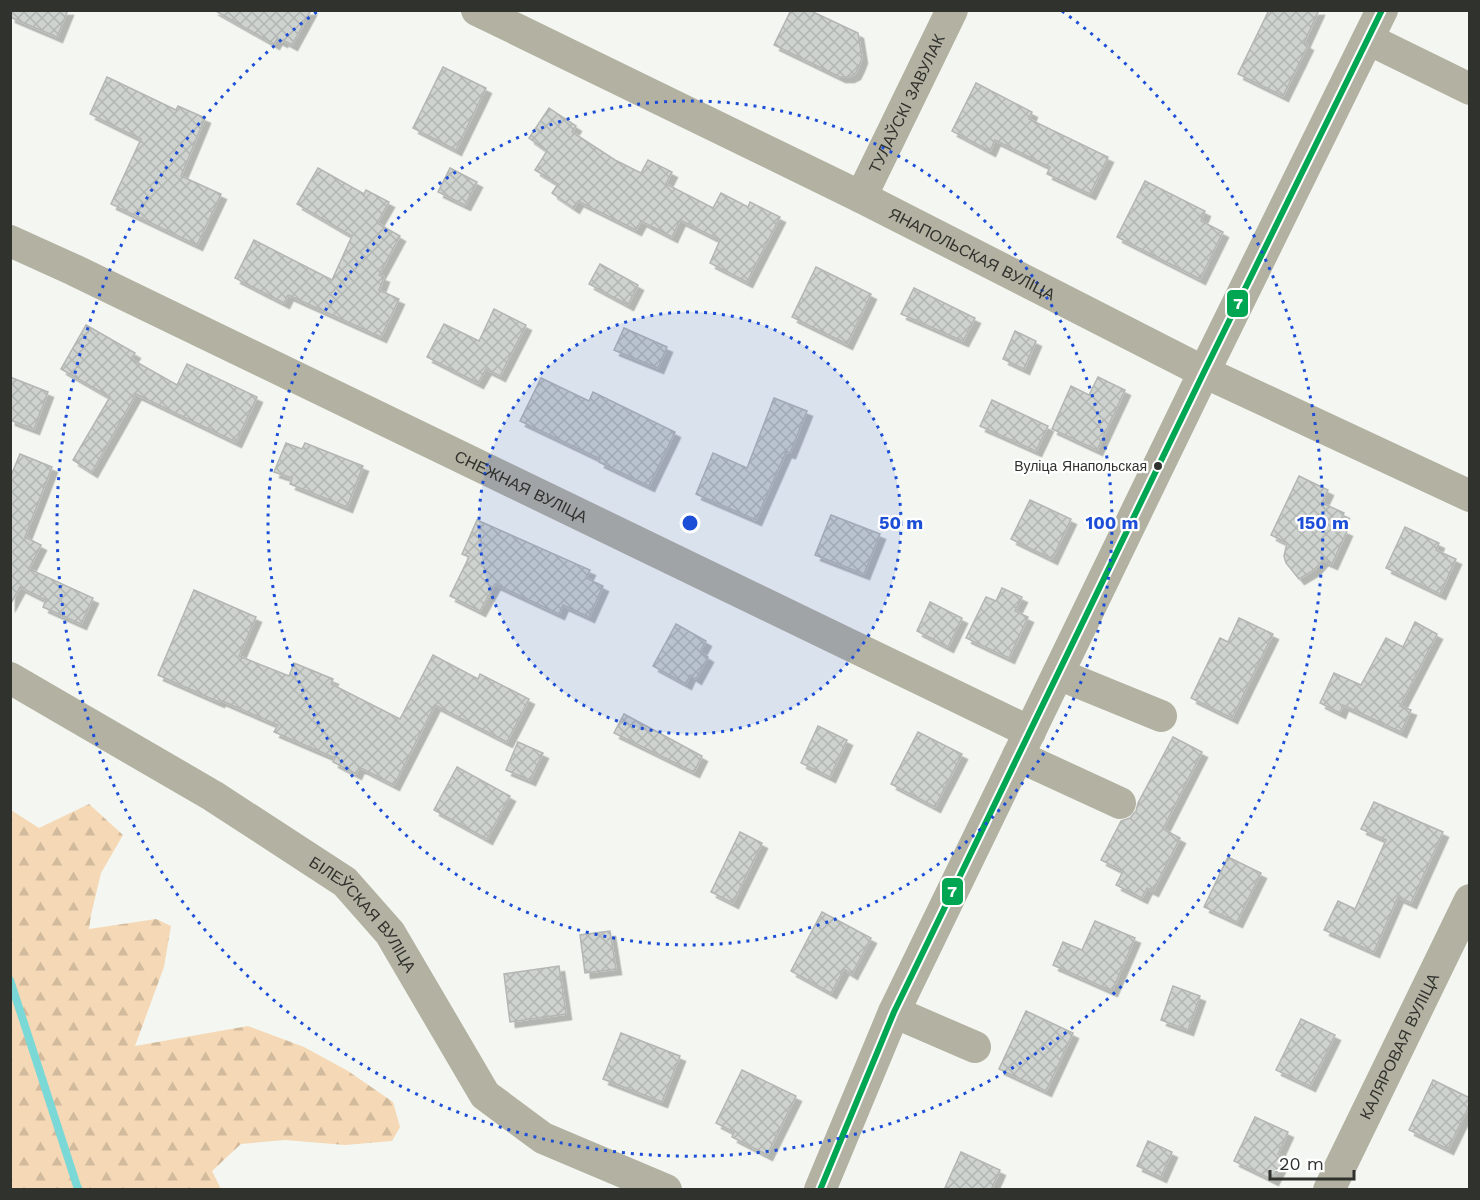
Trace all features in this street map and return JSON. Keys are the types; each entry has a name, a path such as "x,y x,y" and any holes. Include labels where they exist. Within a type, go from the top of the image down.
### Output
{"street":[{"name":"ТУЛАЎСКІ ЗАВУЛАК","path":"861,197 952,10"},
{"path":"820,1190 894,1012 1382,10"},
{"name":"ЯНАПОЛЬСКАЯ ВУЛІЦА","path":"495,14 1204,372 1470,496"},
{"path":"1368,39 1470,89"},
{"name":"СНЕЖНАЯ ВУЛІЦА","path":"10,242 85,275 1024,744 1120,803"},
{"path":"1058,674 1161,716"},
{"name":"БІЛЕЎСКАЯ ВУЛІЦА","path":"10,678 213,796 345,882 390,933 485,1095 543,1138 666,1190"},
{"name":"КАЛЯРОВАЯ ВУЛІЦА","path":"1329,1190 1470,900"},
{"path":"894,1012 975,1047"}],"green space":[{"path":"89,804 123,835 101,873 89,929 156,919 171,926 164,967 135,1046 248,1026 304,1047 348,1071 393,1102 400,1127 392,1141 345,1145 285,1140 241,1144 212,1171 221,1189 11,1189 11,810 39,828"}],"building":[{"path":"10,10 68,10 57,37 10,17"},
{"path":"214,10 311,10 292,45 277,39 274,44"},
{"path":"791,10 809,10 858,33 862,58 855,74 840,77 774,45"},
{"path":"1269,10 1319,10 1304,43 1308,45 1283,96 1238,74"},
{"path":"443,67 486,88 456,150 413,128"},
{"path":"107,77 176,110 178,106 205,118 181,176 221,194 197,245 111,204 141,139 90,114"},
{"path":"976,83 1032,112 1029,119 1108,157 1090,194 1047,174 1050,167 995,140 990,151 952,131"},
{"path":"549,108 576,126 572,132 615,160 641,173 648,160 672,172 666,184 713,208 721,193 748,207 750,202 780,217 747,282 710,263 720,240 680,220 672,237 641,221 636,230 578,201 574,208 552,193 558,184 535,170 547,151 529,138"},
{"path":"318,168 364,194 366,190 389,202 377,223 400,236 379,275 384,277 379,290 399,299 381,337 288,295 284,303 235,278 254,240 332,280 352,236 297,204"},
{"path":"450,168 477,182 465,205 438,192"},
{"path":"1145,181 1205,211 1201,221 1223,232 1200,279 1117,237"},
{"path":"600,264 638,285 628,305 589,284"},
{"path":"816,267 871,294 847,344 792,317"},
{"path":"914,288 975,318 963,341 901,314"},
{"path":"494,309 526,325 500,376 486,369 478,383 427,357 444,324 479,341"},
{"path":"86,325 135,353 131,359 177,385 187,364 257,397 236,442 136,394 92,472 73,460 110,397 61,369"},
{"path":"624,328 667,347 658,368 614,350"},
{"path":"1015,331 1036,341 1024,369 1003,359"},
{"path":"10,377 48,392 34,429 10,420"},
{"path":"1098,377 1125,390 1097,450 1052,429 1071,386 1089,395"},
{"path":"541,378 589,401 593,392 675,432 649,486 599,462 600,459 520,421"},
{"path":"774,398 807,411 790,453 786,452 756,520 696,494 713,453 747,468"},
{"path":"992,400 1048,426 1036,451 980,426"},
{"path":"286,443 302,449 305,443 363,466 347,507 290,484 292,478 274,472"},
{"path":"20,454 52,467 25,537 41,545 29,569 93,598 81,624 43,607 46,600 20,587 10,605 10,478"},
{"path":"1299,476 1328,490 1322,503 1344,513 1338,527 1347,531 1332,564 1323,560 1314,570 1299,579 1286,563 1284,556 1287,543 1271,535"},
{"path":"1030,500 1071,519 1052,559 1011,539"},
{"path":"831,515 880,534 864,574 815,555"},
{"path":"477,520 590,570 586,578 603,586 589,617 563,605 559,614 495,584 480,611 450,596 469,557 462,554"},
{"path":"1405,527 1439,543 1436,550 1456,559 1440,594 1386,568"},
{"path":"1002,588 1022,597 1015,611 1028,617 1009,658 966,638 986,597 996,601"},
{"path":"194,590 256,617 239,656 289,676 294,663 333,679 331,684 400,719 433,655 478,679 480,674 529,699 507,742 435,705 394,785 359,767 356,774 333,762 335,758 274,732 278,725 158,675"},
{"path":"930,602 962,618 948,647 917,631"},
{"path":"1239,618 1273,634 1232,718 1191,698 1220,638 1228,642"},
{"path":"1415,622 1437,634 1400,706 1411,710 1401,732 1343,705 1340,713 1320,703 1334,673 1361,685 1386,638 1403,647"},
{"path":"676,624 706,641 700,652 708,657 696,679 690,675 686,684 653,666"},
{"path":"624,714 702,756 694,772 614,733"},
{"path":"818,726 847,740 830,777 801,763"},
{"path":"918,732 962,754 935,807 891,784"},
{"path":"1173,737 1202,752 1163,829 1180,838 1153,891 1147,888 1142,898 1116,885 1123,871 1101,860 1121,821 1130,818 1136,811"},
{"path":"518,742 543,753 530,780 506,770"},
{"path":"457,767 510,796 487,839 434,810"},
{"path":"1374,802 1443,832 1411,903 1398,897 1374,952 1324,930 1338,901 1355,909 1386,840 1361,829"},
{"path":"740,832 762,843 733,903 711,892"},
{"path":"1228,857 1261,873 1237,922 1204,907"},
{"path":"822,912 871,938 852,974 844,969 831,993 791,971"},
{"path":"1095,921 1135,938 1112,991 1053,965 1063,942 1082,950"},
{"path":"610,931 616,969 585,973 580,935"},
{"path":"559,966 566,1014 510,1022 504,974"},
{"path":"1173,986 1200,996 1188,1030 1161,1020"},
{"path":"1026,1011 1073,1033 1046,1091 999,1069"},
{"path":"1301,1019 1335,1035 1310,1086 1276,1070"},
{"path":"621,1033 680,1056 662,1102 603,1079"},
{"path":"742,1070 796,1096 767,1155 732,1137 734,1132 716,1123"},
{"path":"1433,1080 1470,1098 1470,1104 1448,1149 1409,1130"},
{"path":"1255,1117 1288,1132 1278,1154 1285,1157 1273,1180 1234,1161"},
{"path":"1148,1141 1172,1152 1161,1177 1137,1166"},
{"path":"961,1152 1000,1170 991,1190 944,1190"}],"waterway":[{"path":"10,980 79,1190"}],"transit line":[{"name":"7","path":"820,1190 894,1012 1382,10"}],"place":[{"name":"Вуліца Янапольская","path":"1158,466"}]}
